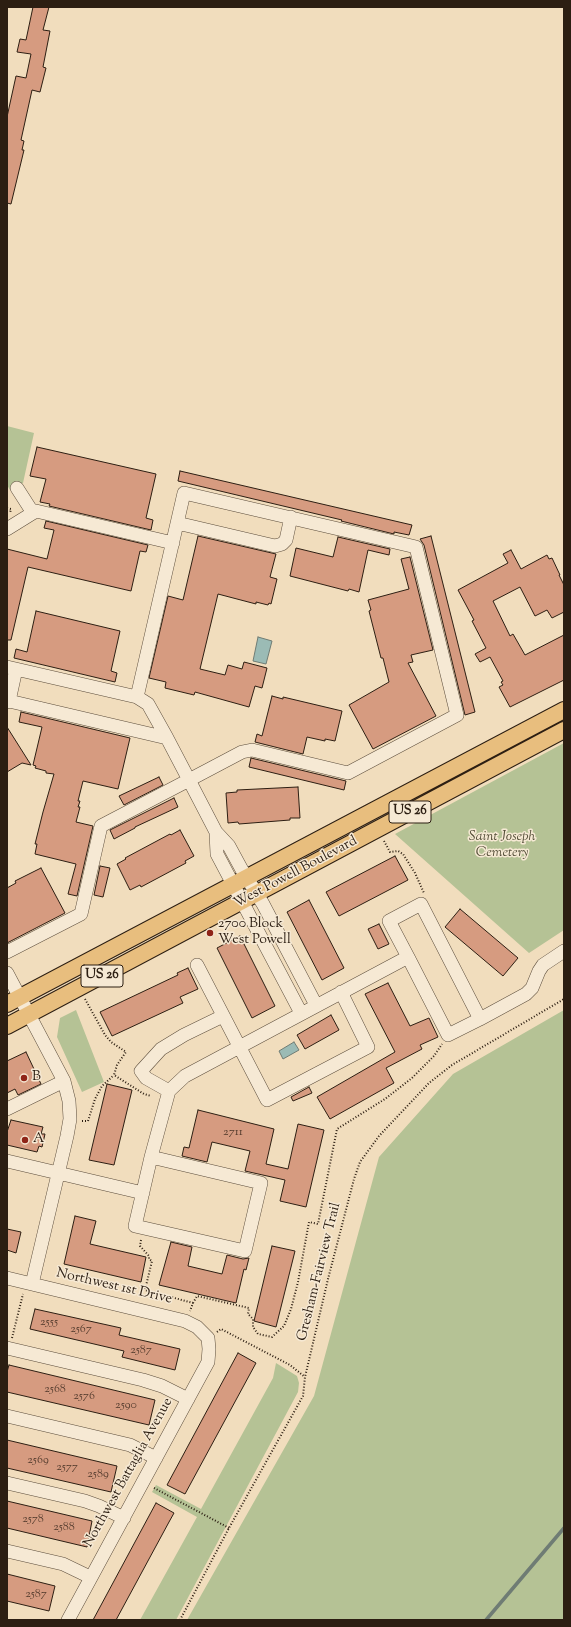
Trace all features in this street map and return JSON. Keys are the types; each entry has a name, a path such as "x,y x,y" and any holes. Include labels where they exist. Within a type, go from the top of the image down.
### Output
{"main road":[{"name":"West Powell Boulevard","path":"13,1001 564,710"},
{"name":"West Powell Boulevard","path":"7,1026 564,730"}],"street":[{"path":"17,488 33,513"},
{"path":"7,952 81,914 101,826 242,752 252,750 348,773 457,716 416,547 184,493 137,697"},
{"path":"7,528 36,511 173,543"},
{"path":"177,523 275,546 282,544 286,540 291,517"},
{"path":"167,738 8,701 12,668 137,697 148,704 167,738 216,832 229,846 240,881 242,902 301,1013"},
{"path":"240,881 257,894 316,1005"},
{"path":"480,1019 421,904 389,922 448,1035 480,1019 526,994 532,988 543,965 564,951"},
{"path":"151,1157 261,1183 245,1251 135,1226 151,1157 168,1095 185,1076 316,1005 408,958"},
{"path":"197,965 267,1100 368,1047 341,992"},
{"path":"7,973 13,1001 29,1015 68,1091 70,1119 59,1172 28,1284"},
{"path":"168,1095 146,1078 142,1071 161,1049 184,1035 223,1016"},
{"path":"7,1109 64,1082"},
{"path":"7,1160 143,1193"},
{"name":"Northwest 1st Drive","path":"7,1278 185,1320 197,1327 208,1338"},
{"name":"Northwest Battaglia Avenue","path":"68,1620 208,1362 208,1338"},
{"path":"8,1348 144,1380 162,1386 188,1399"},
{"path":"7,1416 130,1445 156,1458"},
{"path":"7,1483 85,1501 124,1518"},
{"path":"7,1551 63,1564 90,1577"}],"path":[{"path":"379,829 390,852 398,850 403,854 415,873 425,892 421,904"},
{"path":"70,1119 88,1121 95,1099 102,1086 114,1075 117,1066 126,1052 111,1042 105,1035 80,988"},
{"name":"Gresham-Fairview Trail","path":"180,1620 229,1528 303,1396 305,1377 328,1279 354,1179 360,1162 367,1151 428,1083 452,1065 564,999"},
{"path":"185,1320 197,1296 249,1308 248,1314 253,1320 253,1327 258,1334 272,1337 284,1326 293,1302 309,1222 318,1224 337,1129 385,1099 412,1078 434,1056 448,1035"},
{"path":"114,1075 144,1094 168,1095"},
{"path":"144,1228 140,1246 150,1256 149,1260 152,1260 145,1290 193,1302"},
{"path":"8,1348 28,1284"},
{"path":"208,1338 221,1329 290,1365 305,1377"},
{"path":"143,1482 229,1528"}],"green space":[{"path":"7,426 34,433 23,483 10,490 7,485"},
{"name":"Saint Joseph Cemetery","path":"564,743 564,930 529,953 395,834"},
{"path":"76,1010 104,1082 82,1092 57,1037 60,1018"},
{"path":"564,1010 564,1620 187,1620 314,1396 379,1157 453,1074"},
{"path":"276,1363 297,1376 299,1383 298,1392 176,1620 140,1620 197,1517 152,1492 156,1485 201,1509 273,1378"}],"water":[{"path":"258,637 272,641 266,664 253,661"},
{"path":"294,1042 299,1050 283,1059 279,1051"}],"building":[{"path":"33,7 49,7 43,30 50,31 43,67 46,68 40,92 32,90 21,140 24,141 22,150 24,150 11,204 7,203 7,117 16,76 26,78 31,54 17,52 20,39 26,40"},
{"path":"37,447 156,474 146,518 153,520 151,530 49,506 50,504 40,502 46,479 30,476"},
{"path":"180,471 412,525 409,535 394,532 394,534 341,521 342,520 178,481"},
{"path":"46,521 148,545 146,552 140,551 131,591 28,567 11,640 7,640 7,549 47,559 54,530 44,528"},
{"path":"198,536 276,554 270,577 277,579 271,604 269,603 268,605 256,602 256,604 218,594 200,669 225,675 228,665 242,669 244,662 267,668 262,688 255,686 249,707 195,692 194,695 165,688 166,682 149,678 168,596 183,600"},
{"path":"431,536 475,712 465,715 424,545 420,539"},
{"path":"338,537 390,549 389,555 368,550 359,592 349,589 348,591 290,576 296,548 333,557"},
{"path":"511,550 521,569 547,555 549,559 552,558 560,575 564,585 564,612 552,618 547,610 535,616 520,587 493,601 510,636 513,634 525,655 564,635 564,680 510,707 499,687 503,685 501,682 503,681 490,657 480,662 475,654 486,648 472,621 474,620 458,590 508,563 503,554"},
{"path":"410,557 433,650 411,655 413,662 408,663 436,716 373,749 349,705 389,682 383,658 381,658 369,611 371,610 368,600 409,589 401,559"},
{"path":"36,611 120,631 111,671 117,673 115,682 14,658 16,649 27,652"},
{"path":"272,696 283,699 283,697 342,711 335,741 325,739 325,741 307,737 303,754 255,742 257,734 262,736"},
{"path":"21,712 130,738 118,789 83,781 78,801 80,801 78,807 80,807 76,822 93,826 77,896 68,894 76,864 35,854 37,844 35,844 54,774 46,773 46,771 35,768 36,766 33,765 42,727 19,722"},
{"path":"7,727 31,765 22,763 7,772"},
{"path":"251,758 346,781 344,790 249,767"},
{"path":"159,777 163,785 124,805 119,796"},
{"path":"298,787 300,818 239,824 238,822 228,823 226,793 237,792 237,790"},
{"path":"174,798 178,807 135,827 114,839 110,830"},
{"path":"180,830 194,856 185,861 186,863 141,887 140,885 130,890 117,864 126,859 125,858"},
{"path":"395,856 408,880 339,916 326,892"},
{"path":"100,866 110,868 103,897 94,895"},
{"path":"41,868 65,913 7,943 7,888 16,883 15,881"},
{"path":"309,900 344,968 322,980 287,912"},
{"path":"460,909 518,958 503,976 445,927"},
{"path":"379,924 389,944 378,949 368,929"},
{"path":"240,936 275,1006 252,1018 217,948"},
{"path":"188,968 198,989 180,997 183,1003 112,1036 100,1012 178,975 177,973"},
{"path":"388,983 410,1026 429,1018 438,1037 420,1045 422,1049 386,1068 394,1083 330,1119 317,1097 395,1052 365,994"},
{"path":"331,1015 339,1030 305,1049 297,1035"},
{"name":"B","path":"26,1052 41,1084 18,1095 15,1089 7,1093 7,1061"},
{"path":"107,1084 132,1090 114,1165 89,1160"},
{"path":"309,1087 312,1093 293,1101 291,1097"},
{"path":"198,1110 274,1129 266,1164 288,1169 298,1124 324,1130 306,1207 280,1201 285,1180 245,1171 250,1151 212,1142 207,1162 182,1156 184,1147 189,1148"},
{"name":"A","path":"11,1120 43,1127 41,1134 45,1134 42,1147 39,1146 37,1152 7,1145 7,1132"},
{"path":"75,1216 96,1221 90,1244 146,1257 141,1282 64,1264"},
{"path":"7,1229 21,1232 16,1253 7,1250"},
{"path":"171,1242 192,1247 188,1266 222,1274 227,1255 243,1259 249,1258 246,1270 244,1269 236,1303 159,1285"},
{"path":"272,1246 295,1251 276,1327 254,1321"},
{"path":"35,1309 121,1328 119,1335 180,1349 175,1370 122,1357 124,1351 30,1329"},
{"path":"238,1353 256,1363 185,1494 167,1485"},
{"path":"9,1365 155,1400 149,1425 7,1392 7,1372"},
{"path":"7,1440 117,1466 111,1492 7,1468"},
{"path":"7,1501 92,1521 87,1547 7,1528"},
{"path":"156,1503 174,1513 116,1620 93,1620"},
{"path":"7,1574 55,1586 49,1611 7,1601"}],"waterway":[{"path":"486,1620 564,1528"}],"place":[{"name":"2700 Block West Powell","path":"210,933"},
{"name":"B","path":"24,1078"},
{"name":"A","path":"25,1140"}]}
